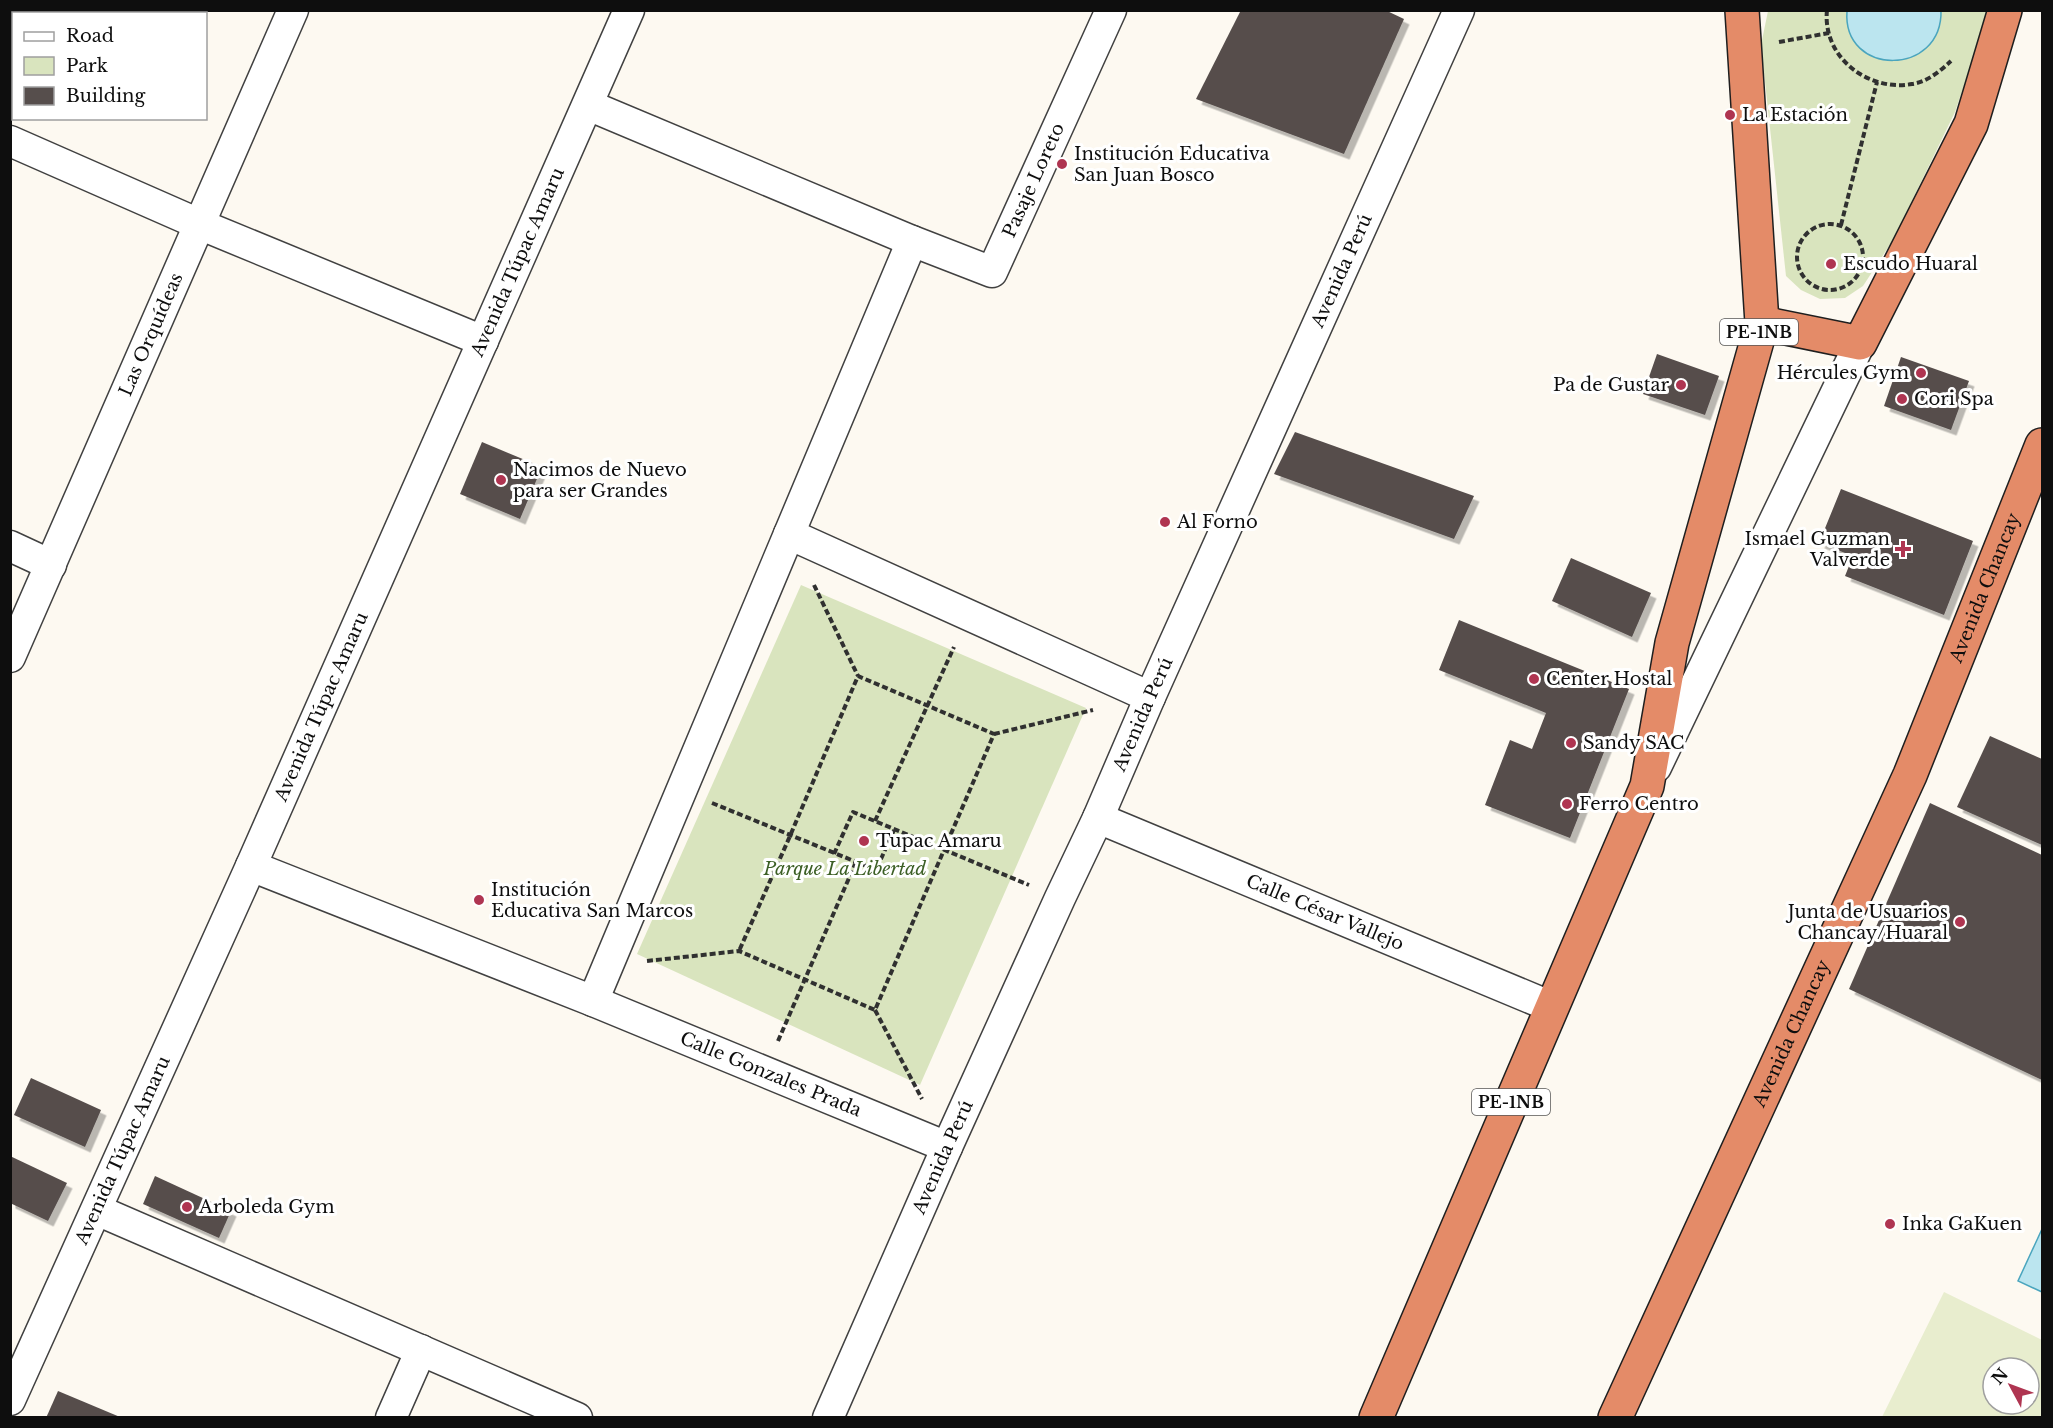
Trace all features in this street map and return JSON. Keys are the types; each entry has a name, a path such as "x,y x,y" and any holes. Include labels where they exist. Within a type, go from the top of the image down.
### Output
{"highway":[{"name":"PE-1NB","path":"1376,1418 1647,786 1672,643 1762,323 1742,10"},
{"path":"1762,323 1860,343 1971,124 2005,10"},
{"name":"Avenida Chancay","path":"1615,1418 1910,775 2043,445"}],"street":[{"name":"Las Orquídeas","path":"10,657 293,10"},
{"name":"Avenida Túpac Amaru","path":"10,1400 251,866 629,10"},
{"name":"Pasaje Loreto","path":"912,241 992,272 1110,10"},
{"name":"Avenida Perú","path":"828,1418 947,1147 1098,818 1150,697 1460,10"},
{"path":"588,105 912,241 592,1001"},
{"path":"10,141 199,224 483,341"},
{"path":"1647,786 1860,343"},
{"path":"789,534 1150,697"},
{"path":"10,546 51,565"},
{"name":"Calle César Vallejo","path":"1098,818 1552,1007"},
{"name":"Calle Gonzales Prada","path":"251,866 592,1001 947,1147"},
{"path":"97,1210 577,1418"},
{"path":"391,1418 421,1350"}],"path":[{"path":"1827,10 1826,19 1832,43 1845,64 1864,78 1888,85 1912,84 1935,76 1954,59"},
{"path":"1772,43 1829,33"},
{"path":"1841,225 1877,82"},
{"path":"1819,225 1841,225 1858,238 1863,247 1862,269 1856,279 1847,286 1836,290 1815,287 1800,271 1797,260 1802,239 1819,225"},
{"path":"789,534 858,676 994,734 1095,710"},
{"path":"875,821 968,615"},
{"path":"739,951 858,676"},
{"path":"875,1010 994,734"},
{"path":"681,790 876,870 894,830"},
{"path":"834,854 853,812 1060,898"},
{"path":"765,1072 856,862"},
{"path":"608,964 739,951 875,1010 947,1147"}],"green space":[{"path":"1768,11 1989,11 1955,112 1893,240 1863,286 1845,298 1820,299 1801,290 1786,276 1761,45"},
{"name":"Parque La Libertad","path":"801,585 1086,708 920,1085 637,954"},
{"path":"1944,1292 2042,1340 2042,1417 1882,1417"}],"water":[{"path":"1941,10 1937,32 1926,48 1911,57 1893,60 1875,57 1860,48 1850,33 1847,11"},
{"path":"2042,1229 2042,1292 2018,1281"}],"building":[{"path":"1241,10 1385,10 1404,19 1344,154 1196,99"},
{"name":"Pa de Gustar","path":"1657,354 1719,376 1705,415 1643,394"},
{"path":"1901,357 1969,381 1951,430 1884,406"},
{"path":"1295,432 1474,496 1454,539 1274,474"},
{"name":"Nacimos de Nuevo para ser Grandes","path":"482,442 542,467 520,519 460,494"},
{"name":"Ismael Guzman Valverde","path":"1841,489 1973,541 1944,615 1845,576 1853,556 1819,543"},
{"path":"1571,558 1651,593 1632,637 1552,601"},
{"path":"1459,620 1629,689 1570,838 1485,805 1510,740 1532,749 1546,713 1439,670"},
{"path":"1990,736 2042,759 2042,845 1957,807"},
{"name":"Junta de Usuarios Chancay/Huaral","path":"1930,803 2042,855 2042,1080 1849,989"},
{"path":"31,1078 101,1110 85,1147 14,1115"},
{"path":"10,1156 67,1183 48,1221 10,1203"},
{"name":"Arboleda Gym","path":"155,1176 231,1211 219,1238 143,1204"},
{"path":"58,1391 120,1417 120,1418 46,1418"}],"place":[{"name":"La Estación","path":"1730,115"},
{"name":"Institución Educativa San Juan Bosco","path":"1062,164"},
{"name":"Escudo Huaral","path":"1831,264"},
{"name":"Hércules Gym","path":"1921,373"},
{"name":"Pa de Gustar","path":"1681,385"},
{"name":"Cori Spa","path":"1902,399"},
{"name":"Nacimos de Nuevo para ser Grandes","path":"501,480"},
{"name":"Al Forno","path":"1165,522"},
{"name":"Ismael Guzman Valverde","path":"1903,549"},
{"name":"Center Hostal","path":"1534,679"},
{"name":"Sandy SAC","path":"1571,743"},
{"name":"Ferro Centro","path":"1567,804"},
{"name":"Tupac Amaru","path":"864,841"},
{"name":"Institución Educativa San Marcos","path":"479,900"},
{"name":"Junta de Usuarios Chancay/Huaral","path":"1960,922"},
{"name":"Arboleda Gym","path":"187,1207"},
{"name":"Inka GaKuen","path":"1890,1224"}]}
